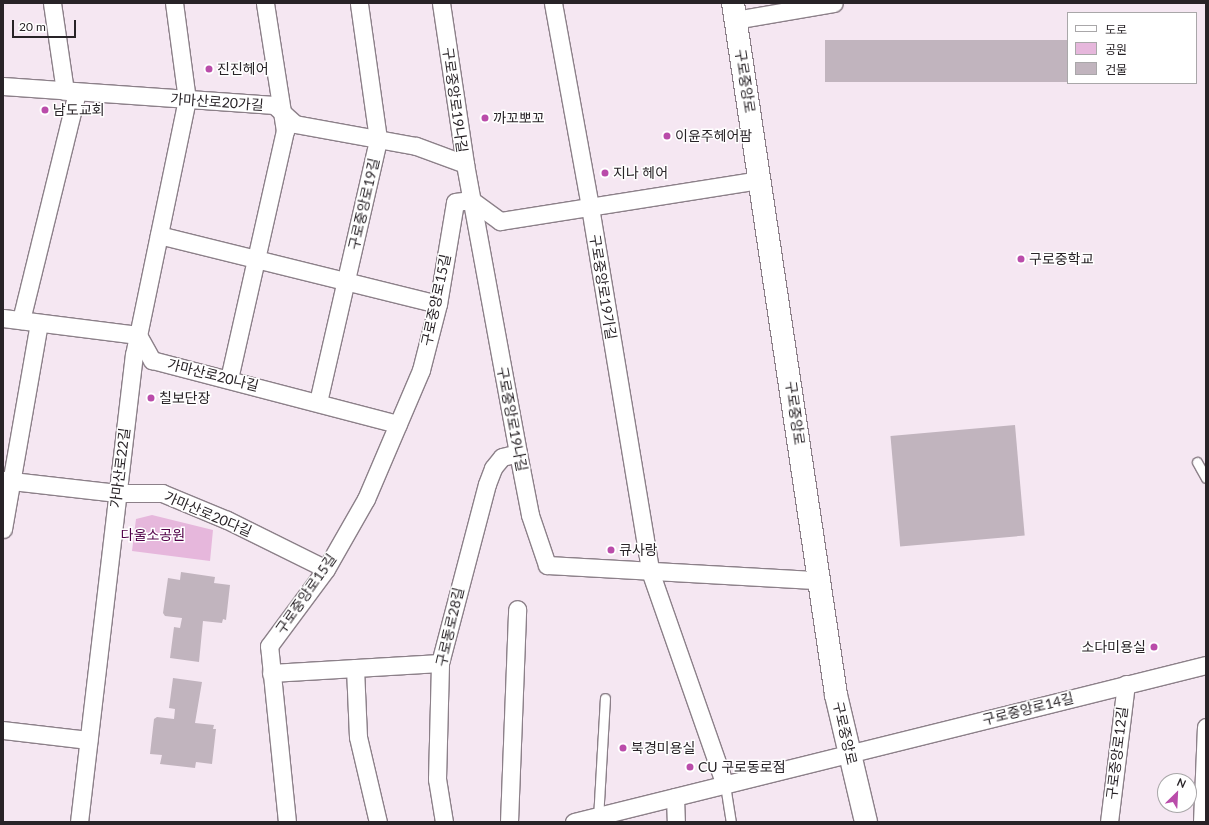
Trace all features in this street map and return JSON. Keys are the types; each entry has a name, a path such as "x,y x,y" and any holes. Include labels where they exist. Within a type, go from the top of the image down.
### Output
{"street":[{"path":"21,320 71,91 52,3"},
{"name":"가마산로22길","path":"79,822 117,493 138,335 187,100 174,3"},
{"path":"229,379 285,131 265,3"},
{"name":"구로중앙로19길","path":"318,402 378,139 359,3"},
{"name":"구로중앙로19나길","path":"441,3 464,164 518,453 530,515 548,565 820,580"},
{"name":"구로중앙로19가길","path":"553,3 590,207 650,571"},
{"path":"734,12 834,3"},
{"name":"구로중앙로","path":"734,12 836,695 866,822"},
{"name":"가마산로20가길","path":"3,86 274,105 295,124 416,146 464,164"},
{"path":"471,200 500,221 760,180"},
{"name":"구로중앙로15길","path":"287,822 269,646 326,569 366,499 421,370 438,304 456,202 471,200"},
{"path":"159,235 438,304"},
{"path":"3,318 138,335"},
{"path":"3,529 7,480 39,323"},
{"name":"가마산로20나길","path":"138,335 152,360 398,424"},
{"name":"구로동로28길","path":"444,822 437,779 440,663 487,484 493,468 502,457 518,453"},
{"name":"가마산로20다길","path":"7,480 117,493 162,493 227,520 326,569"},
{"path":"650,571 725,785"},
{"path":"509,822 517,609"},
{"path":"272,673 440,663"},
{"name":"구로중앙로14길","path":"850,753 1206,665"},
{"path":"355,668 358,737 378,822"},
{"name":"구로중앙로12길","path":"1109,822 1126,684"},
{"path":"1202,822 1206,727"},
{"path":"3,730 88,740"},
{"path":"574,822 598,819 675,797 850,753"},
{"path":"675,797 676,822"}],"lane":[{"path":"1197,462 1206,478"},
{"path":"598,819 605,698"},
{"path":"725,785 731,822"}],"green space":[{"name":"다울소공원","path":"152,515 213,530 210,561 132,551 136,519"}],"building":[{"path":"825,40 1067,40 1067,82 825,82"},
{"path":"1015,425 1025,536 900,546 890,436"},
{"path":"181,572 215,577 214,583 230,585 226,620 223,619 222,623 203,621 199,662 170,658 174,627 180,628 182,618 165,616 163,613 168,578 180,580"},
{"path":"173,678 202,682 195,723 214,725 213,729 216,729 212,764 196,762 195,768 160,764 162,755 150,754 154,719 157,717 174,719 175,709 169,708"}],"place":[{"name":"진진헤어","path":"209,69"},
{"name":"남도교회","path":"45,110"},
{"name":"까꼬뽀꼬","path":"485,118"},
{"name":"이윤주헤어팜","path":"667,136"},
{"name":"지나 헤어","path":"605,173"},
{"name":"구로중학교","path":"1021,259"},
{"name":"칠보단장","path":"151,398"},
{"name":"큐사랑","path":"611,550"},
{"name":"소다미용실","path":"1154,647"},
{"name":"북경미용실","path":"623,748"},
{"name":"CU 구로동로점","path":"690,767"}]}
